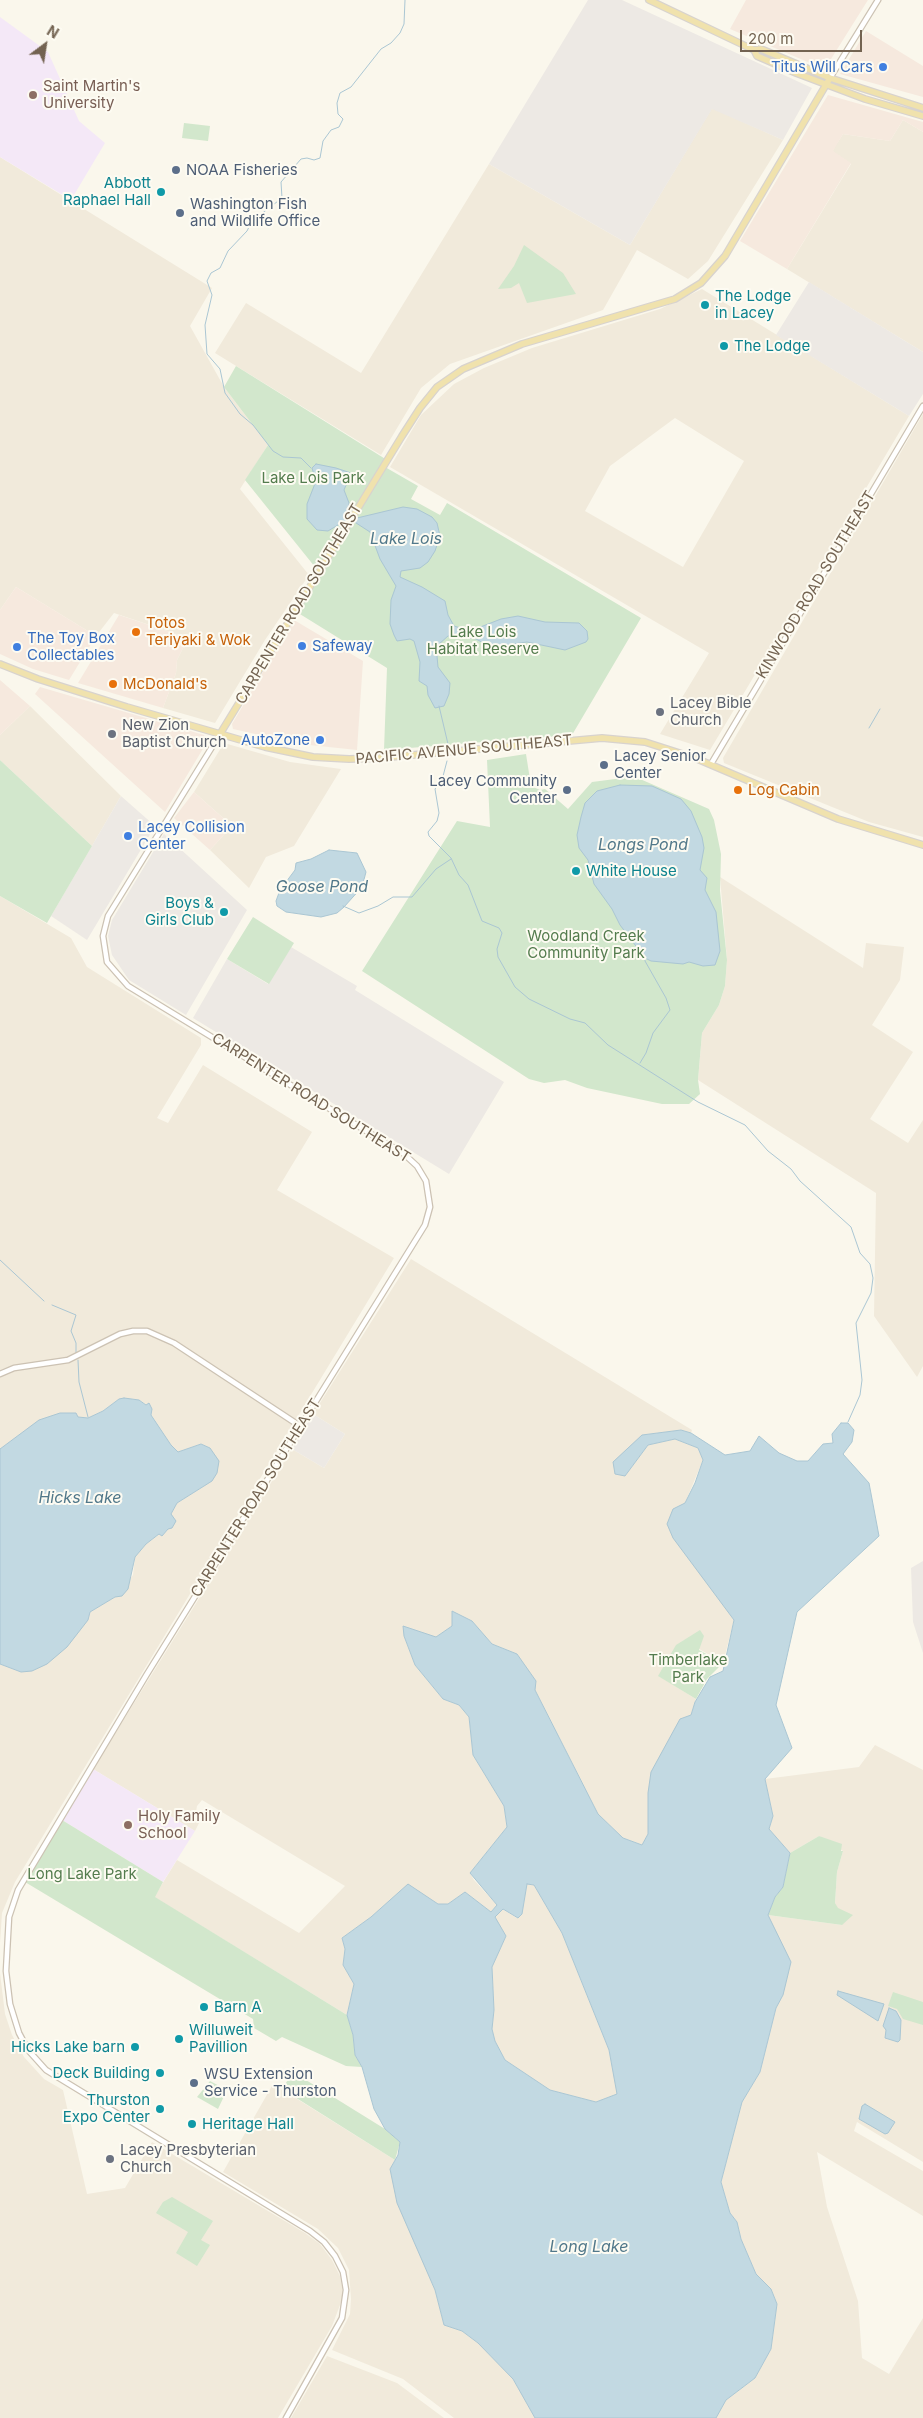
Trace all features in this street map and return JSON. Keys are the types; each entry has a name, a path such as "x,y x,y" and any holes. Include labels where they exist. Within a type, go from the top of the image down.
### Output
{"main road":[{"path":"649,0 754,50 760,50 830,78 923,108"},
{"path":"754,50 757,56 826,85 923,116"},
{"name":"CARPENTER ROAD SOUTHEAST","path":"220,734 377,476 420,408 437,387 453,375 522,344 675,299 701,283 725,256 830,78"},
{"name":"PACIFIC AVENUE SOUTHEAST","path":"0,664 38,679 287,753 349,759 584,740 621,739 671,748 838,819 923,845"}],"street":[{"path":"830,78 878,0"},
{"name":"KINWOOD ROAD SOUTHEAST","path":"711,764 923,406"},
{"name":"CARPENTER ROAD SOUTHEAST","path":"220,734 108,916 103,936 107,962 128,986 404,1154 423,1174 430,1199 424,1225 147,1674 18,1890 9,1917 6,1971 10,2004 19,2034 28,2050 46,2070 79,2092 310,2230 324,2242 335,2256 343,2272 346,2290 342,2318 286,2418"},
{"path":"0,1374 14,1368 68,1360 120,1334 133,1331 147,1331 174,1343 300,1426"}],"shaded area":[{"path":"588,0 622,0 812,88 783,140 712,109 630,245 489,164"},
{"path":"746,0 868,0 826,67 822,68 730,29"},
{"name":"Saint Martin's University","path":"0,17 48,52 79,121 105,143 71,200 0,157"},
{"path":"866,31 923,66 923,97 840,74"},
{"path":"828,95 923,122 923,132 903,120 890,141 843,134 833,151 851,163 787,269 740,241"},
{"path":"712,108 783,140 708,261 688,279 637,250 603,310 450,364 421,388 381,455 215,353 246,303 361,373 489,164 630,245"},
{"path":"903,120 923,132 923,352 787,269 851,164 832,151 843,134 890,141"},
{"path":"0,157 212,288 190,326 224,387 268,445 240,489 309,575 265,640 215,723 163,708 176,673 177,660 188,638 114,613 96,636 16,587 0,610"},
{"path":"809,282 923,352 923,394 909,416 776,335"},
{"path":"702,289 909,416 710,750 660,734 709,653 390,467 421,415 454,384 484,368 532,348 660,309","holes":["675,418 744,461 683,567 585,511 610,466"]},
{"path":"923,414 923,837 869,822 724,763 723,758"},
{"path":"16,587 96,636 69,680 33,669 0,654 0,610"},
{"path":"119,615 188,638 177,660 176,673 163,708 78,683"},
{"path":"294,620 363,661 357,750 300,744 233,729 232,724"},
{"path":"0,680 30,706 0,735"},
{"path":"40,687 204,735 207,742 165,812 35,694"},
{"path":"30,706 121,796 92,846 0,760 0,735"},
{"path":"224,743 290,762 341,769 294,846 266,857 249,888 210,850 232,826 194,792"},
{"path":"194,792 232,826 210,850 174,818"},
{"path":"121,796 155,826 87,940 51,916"},
{"path":"164,834 247,910 186,1015 129,980 112,955 108,936 112,920"},
{"path":"720,877 863,968 866,943 904,947 900,980 872,1025 913,1052 870,1119 908,1143 923,1120 923,1366 917,1377 874,1316 876,1193 698,1080 702,1033 719,1005 725,986 727,960"},
{"path":"0,896 71,938 87,967 201,1038 201,1045 157,1118 168,1123 203,1065 312,1132 277,1190 394,1258 15,1882 2,1913 0,1943 0,1664 21,1672 88,1620 90,1612 115,1597 133,1575 135,1557 146,1544 160,1534 162,1536 168,1529 171,1514 177,1503 204,1486 210,1448 201,1444 178,1452 171,1445 151,1414 149,1404 147,1405 139,1400 119,1399 103,1411 88,1418 78,1417 18,1436 0,1449"},
{"path":"291,947 357,986 355,990 504,1082 449,1174 193,1018 227,959 268,984"},
{"path":"411,1259 692,1430 691,1433 681,1430 642,1435 625,1476 648,1445 675,1439 698,1448 703,1460 685,1503 718,1596 734,1620 723,1663 684,1640 659,1676 696,1699 691,1715 648,1793 648,1834 642,1845 623,1838 598,1814 535,1690 535,1681 517,1654 492,1644 472,1621 452,1612 452,1626 436,1637 404,1636 415,1665 443,1699 459,1705 469,1717 473,1755 504,1806 507,1827 470,1873 497,1905 491,1912 465,1892 448,1904 438,1904 408,1885 371,1917 342,1938 345,1949 343,1965 354,1984 347,2015 154,1897 177,1860 299,1933 345,1886 202,1800 197,1806 196,1812 201,1819 195,1831 93,1769 292,1449 324,1468 345,1434 313,1414"},
{"path":"313,1414 345,1434 324,1468 292,1449"},
{"path":"923,1561 923,1653 913,1622 911,1568"},
{"path":"875,1745 923,1770 923,2162 857,2122 854,2131 923,2171 923,2216 817,2152 827,2207 858,2301 862,2358 889,2374 923,2318 923,2418 716,2418 726,2400 755,2378 771,2349 777,2304 771,2289 756,2274 741,2239 737,2222 730,2213 721,2182 742,2102 760,2072 776,2008 783,1995 768,1915 842,1925 835,1903 837,1872 843,1851 819,1836 790,1853 769,1829 773,1816 765,1779 859,1767"},
{"name":"Holy Family School","path":"93,1769 195,1831 163,1882 62,1820"},
{"path":"527,1884 534,1885 562,1933 609,2050 618,2094 596,2102 550,2090 505,2060 495,2041 492,2029 494,2010 492,1966 506,1936 495,1918 502,1909 517,1918 522,1914"},
{"path":"0,1973 5,2014 12,2035 24,2057 44,2079 63,2090 87,2194 125,2188 152,2142 305,2233 320,2244 332,2260 340,2276 343,2293 340,2305 332,2326 278,2418 0,2418"},
{"path":"273,2084 395,2160 390,2169 435,2290 444,2325 462,2331 478,2343 513,2379 535,2418 454,2418 403,2379 332,2350 350,2314 351,2299 349,2270 338,2248 318,2229 223,2172"},
{"path":"327,2356 397,2383 444,2418 291,2418"}],"green space":[{"path":"184,123 210,126 208,141 182,138"},
{"path":"524,245 563,273 576,294 527,303 519,283 511,288 498,289 514,266"},
{"name":"Lake Lois Habitat Reserve","path":"236,366 387,460 385,467 418,486 411,499 440,515 447,503 641,618 572,735 384,750 387,668 295,611 319,572 245,480 268,445 224,387"},
{"name":"Woodland Creek Community Park","path":"526,754 531,786 540,790 545,789 568,809 592,782 623,778 640,779 709,809 714,820 721,854 720,891 727,960 725,986 719,1005 702,1033 698,1080 700,1094 689,1104 662,1104 587,1088 565,1080 544,1083 529,1079 362,971 457,821 490,827 487,760"},
{"path":"0,760 92,846 47,923 0,896"},
{"path":"253,917 294,943 269,984 227,959"},
{"name":"Timberlake Park","path":"700,1630 704,1636 699,1650 723,1663 707,1679 696,1699 658,1676 676,1645"},
{"name":"Long Lake Park","path":"62,1820 163,1882 155,1897 347,2015 353,2035 355,2055 362,2067 346,2066 282,2037 276,2041 254,2028 253,2019 25,1882"},
{"path":"819,1836 842,1844 841,1851 843,1851 837,1872 835,1903 838,1908 853,1915 842,1925 768,1915 775,1897 783,1887 790,1853"},
{"path":"893,1992 923,2002 923,2025 903,2019 897,2009 888,2006"},
{"path":"293,2072 385,2129 400,2142 395,2160 282,2089"},
{"path":"210,2081 225,2089 226,2092 218,2109 197,2097"},
{"path":"172,2197 213,2221 201,2240 210,2245 197,2266 176,2253 188,2232 156,2213 163,2202"}],"water":[{"name":"Lake Lois","path":"316,464 351,473 344,490 349,503 347,513 357,518 403,507 417,509 432,517 437,523 440,536 435,551 428,562 420,568 401,571 400,577 422,587 445,601 448,615 454,626 470,631 501,619 518,616 545,622 579,623 587,631 588,639 586,642 565,650 527,642 491,647 476,639 448,636 438,645 437,656 438,667 450,683 449,694 444,706 435,708 428,695 427,686 419,681 420,662 414,641 410,639 397,641 394,635 390,624 391,600 396,586 380,559 370,532 353,521 343,522 328,531 317,530 307,519 307,504 316,481 312,468"},
{"name":"Longs Pond","path":"620,785 652,786 681,799 691,811 702,837 704,848 700,870 707,878 705,890 716,912 720,951 715,965 703,966 689,962 683,964 651,961 645,958 620,925 612,909 594,884 588,860 579,848 577,835 581,817 585,803 597,791"},
{"name":"Goose Pond","path":"329,850 357,853 366,872 362,887 344,907 337,913 321,917 286,912 277,906 276,901 280,890 295,870 296,863 311,859"},
{"name":"Hicks Lake","path":"119,1399 139,1400 146,1405 149,1403 152,1409 151,1415 171,1445 178,1452 201,1444 210,1448 219,1461 217,1473 212,1481 177,1503 171,1514 176,1521 172,1528 168,1529 162,1536 159,1534 146,1544 135,1557 128,1589 122,1596 115,1597 90,1612 88,1620 67,1647 47,1664 32,1671 21,1672 0,1664 0,1449 39,1420 60,1413 76,1413 78,1417 88,1418 103,1411"},
{"name":"Long Lake","path":"841,1423 848,1423 854,1430 852,1442 843,1454 869,1483 879,1536 797,1612 776,1705 792,1748 765,1779 773,1816 769,1829 790,1853 783,1887 775,1897 768,1915 791,1962 783,1995 776,2008 760,2072 742,2102 721,2182 730,2213 737,2222 741,2239 756,2274 771,2289 777,2304 771,2349 755,2378 726,2400 716,2418 535,2418 513,2379 478,2343 462,2331 444,2325 435,2290 397,2203 390,2169 398,2155 400,2142 385,2129 374,2109 362,2067 355,2055 353,2035 347,2015 354,1984 343,1965 345,1949 342,1938 371,1917 408,1884 438,1904 448,1904 465,1892 491,1912 497,1905 470,1873 507,1827 504,1806 473,1755 469,1717 459,1705 443,1699 415,1665 404,1636 403,1626 436,1637 452,1626 452,1611 472,1621 492,1644 517,1654 536,1681 535,1690 598,1814 623,1838 642,1845 648,1834 648,1793 651,1772 680,1719 691,1715 695,1702 710,1677 723,1671 734,1620 673,1538 667,1524 673,1509 685,1503 695,1483 703,1460 698,1448 675,1439 648,1445 625,1476 615,1474 613,1462 642,1435 681,1430 691,1433 725,1455 750,1451 759,1436 779,1453 797,1461 808,1461 823,1444 833,1443 832,1434","holes":["527,1884 534,1885 562,1933 609,2050 617,2094 596,2102 550,2090 505,2060 495,2041 492,2029 494,2010 492,1967 506,1936 495,1917 503,1909 518,1918 522,1914"]},
{"path":"838,1991 884,2004 878,2021 837,1995"},
{"path":"889,2008 896,2011 901,2020 900,2040 898,2042 885,2038 886,2030 883,2026"},
{"path":"865,2104 895,2122 888,2133 885,2134 859,2119 862,2106"}],"waterway":[{"path":"311,468 301,458 283,457 273,451 253,425 240,414 225,393 220,369 207,354 205,325 212,295 207,281 211,273 220,268 228,251 247,231 252,221 282,198 281,182 301,159 314,160 320,158 323,141 331,130 339,127 343,119 338,114 337,103 340,93 351,87 381,49 391,43 400,33 404,24 405,0"},
{"path":"439,706 448,744"},
{"path":"869,728 880,709"},
{"path":"447,761 442,780 435,789 439,813 437,821 428,832 429,836 451,858 459,875 468,885 482,921 499,928 502,933 497,949 498,957 515,987 529,999 570,1019 585,1023 608,1045 698,1102 745,1125 768,1151 791,1169 800,1181 851,1227 860,1253 870,1264 873,1278 871,1293 856,1323 862,1380 860,1395 848,1422"},
{"path":"343,906 359,913 378,906 393,897 412,897 436,869 451,859"},
{"path":"640,1063 646,1053 653,1033 670,1010 666,998 645,961 645,957"},
{"path":"0,1260 44,1301"},
{"path":"52,1305 76,1315 71,1331 76,1343 76,1353"},
{"path":"78,1360 79,1382 88,1417"}],"place":[{"name":"Titus Will Cars","path":"883,67"},
{"name":"Saint Martin's University","path":"33,95"},
{"name":"NOAA Fisheries","path":"176,170"},
{"name":"Abbott Raphael Hall","path":"161,192"},
{"name":"Washington Fish and Wildlife Office","path":"180,213"},
{"name":"The Lodge in Lacey","path":"705,305"},
{"name":"The Lodge","path":"724,346"},
{"name":"Totos Teriyaki & Wok","path":"136,632"},
{"name":"Safeway","path":"302,646"},
{"name":"The Toy Box Collectables","path":"17,647"},
{"name":"McDonald's","path":"113,684"},
{"name":"Lacey Bible Church","path":"660,712"},
{"name":"New Zion Baptist Church","path":"112,734"},
{"name":"AutoZone","path":"320,740"},
{"name":"Lacey Senior Center","path":"604,765"},
{"name":"Lacey Community Center","path":"567,790"},
{"name":"Log Cabin","path":"738,790"},
{"name":"Lacey Collision Center","path":"128,836"},
{"name":"White House","path":"576,871"},
{"name":"Boys & Girls Club","path":"224,912"},
{"name":"Holy Family School","path":"128,1825"},
{"name":"Barn A","path":"204,2007"},
{"name":"Willuweit Pavillion","path":"179,2039"},
{"name":"Hicks Lake barn","path":"135,2047"},
{"name":"Deck Building","path":"160,2073"},
{"name":"WSU Extension Service - Thurston","path":"194,2083"},
{"name":"Thurston Expo Center","path":"160,2109"},
{"name":"Heritage Hall","path":"192,2124"},
{"name":"Lacey Presbyterian Church","path":"110,2159"}],"park label":[{"name":"Lake Lois Park","path":"313,478"}]}
